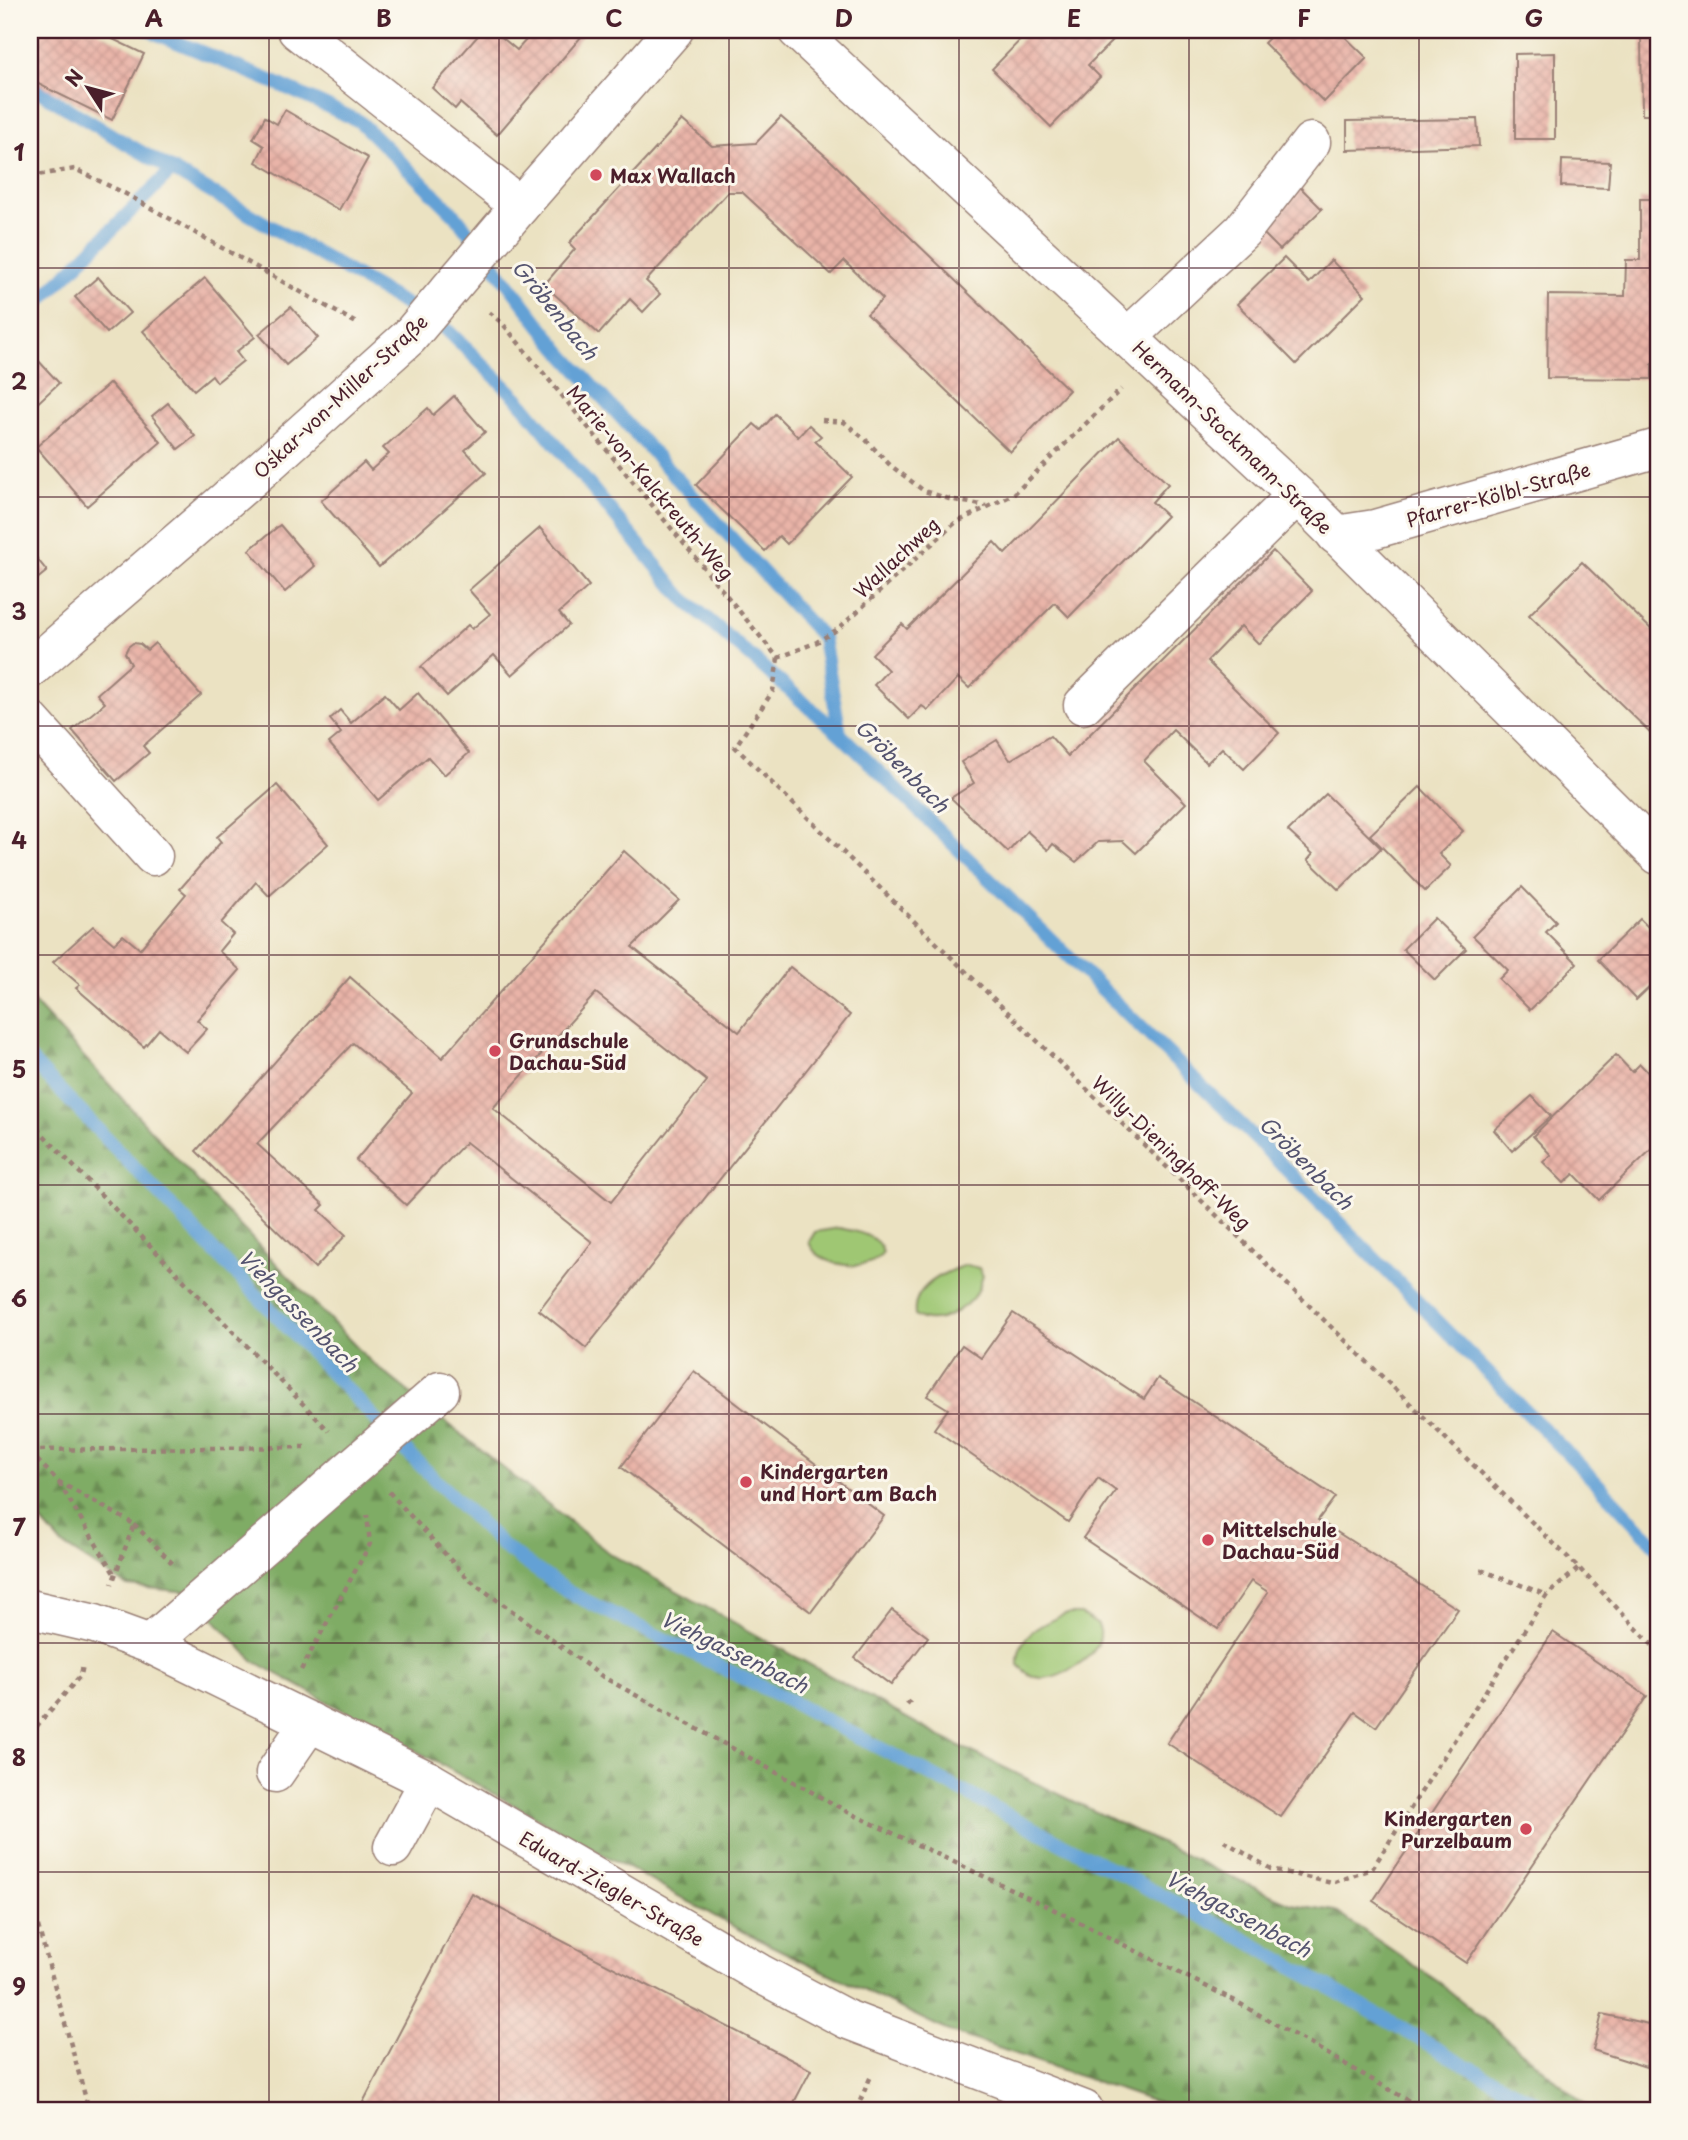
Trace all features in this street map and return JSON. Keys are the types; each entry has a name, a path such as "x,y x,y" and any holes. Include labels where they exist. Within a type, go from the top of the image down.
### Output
{"street":[{"path":"297,30 514,213"},
{"name":"Oskar-von-Miller-Straße","path":"30,669 261,470 404,342 674,30"},
{"name":"Hermann-Stockmann-Straße","path":"797,30 1141,347 1297,495 1658,855"},
{"path":"1141,347 1242,231 1311,142"},
{"name":"Pfarrer-Kölbl-Straße","path":"1336,535 1384,527 1658,448"},
{"path":"1083,705 1297,495"},
{"path":"30,720 153,856"},
{"path":"150,1644 205,1597 361,1451 440,1391"},
{"name":"Eduard-Ziegler-Straße","path":"30,1609 95,1624 150,1644 429,1781 759,1973 846,2020 1084,2110"},
{"path":"275,1773 295,1714"},
{"path":"393,1847 429,1781"}],"path":[{"path":"30,176 75,169 404,342"},
{"name":"Marie-von-Kalckreuth-Weg","path":"503,324 778,658"},
{"name":"Wallachweg","path":"778,658 817,642 838,629 954,523 1014,494 1141,347"},
{"path":"822,420 844,422 890,465 924,491 988,506"},
{"name":"Willy-Dieninghoff-Weg","path":"778,658 773,691 735,747 1578,1568 1658,1651"},
{"path":"30,1121 361,1451 467,1578 603,1677 848,1812 1051,1908 1237,2002 1425,2110"},
{"path":"30,1450 361,1451"},
{"path":"295,1714 370,1544 361,1451"},
{"path":"59,1482 115,1575"},
{"path":"134,1524 205,1597"},
{"path":"1224,1841 1271,1868 1332,1883 1372,1868 1547,1595 1578,1568"},
{"path":"1481,1570 1547,1595"},
{"path":"30,1897 89,2110"}],"green space":[{"path":"30,998 213,1198 369,1360 610,1554 941,1737 1291,1904 1335,1911 1440,1983 1592,2110 1178,2110 946,2030 749,1935 254,1661 188,1592 127,1586 60,1543 30,1508"},
{"path":"839,1228 872,1238 883,1253 866,1264 843,1265 814,1251 809,1242 815,1232"},
{"path":"966,1265 979,1268 983,1276 978,1290 965,1305 940,1319 923,1319 915,1315 918,1296 931,1282"},
{"path":"1065,1614 1081,1614 1098,1625 1098,1643 1078,1665 1058,1675 1041,1678 1028,1674 1018,1665 1021,1646 1032,1632"}],"building":[{"path":"30,30 94,30 144,54 112,120 30,80"},
{"path":"483,30 493,30 517,50 535,30 587,30 497,135 460,103 455,109 432,88"},
{"path":"1030,30 1123,30 1088,65 1100,77 1051,127 992,69"},
{"path":"1277,30 1338,30 1367,58 1324,102 1264,43"},
{"path":"1641,30 1658,30 1658,115 1642,115"},
{"path":"1555,53 1555,139 1515,139 1515,54"},
{"path":"285,110 368,158 339,210 256,162 264,146 253,139 265,117 277,124"},
{"path":"781,117 829,159 1069,390 1010,452 867,314 883,299 844,261 831,274 742,192 728,192 646,281 660,294 643,312 630,299 599,334 544,285 575,249 569,243 682,120 712,146 756,143"},
{"path":"1477,119 1479,146 1347,150 1347,121"},
{"path":"1562,160 1610,162 1608,188 1561,186"},
{"path":"1300,187 1322,209 1280,250 1258,228"},
{"path":"1640,199 1658,199 1658,364 1652,364 1652,379 1547,378 1548,295 1625,296 1626,260 1640,260"},
{"path":"1284,258 1309,283 1331,260 1365,295 1296,364 1237,304"},
{"path":"98,277 130,313 107,333 75,297"},
{"path":"205,278 255,337 236,352 243,361 217,382 212,375 194,390 143,331"},
{"path":"291,307 318,338 286,365 259,334"},
{"path":"36,358 59,383 30,410 30,364"},
{"path":"110,383 161,442 87,506 36,447"},
{"path":"454,396 485,432 465,450 486,473 379,567 321,501 364,462 371,470 389,454 383,448 428,408 433,415"},
{"path":"168,403 195,436 178,449 152,416"},
{"path":"775,414 798,437 809,425 821,436 815,441 852,477 787,544 779,536 765,551 696,485 754,424 761,430"},
{"path":"1119,437 1168,484 1152,502 1167,516 1069,617 1055,603 969,688 958,678 928,710 922,706 909,719 874,685 888,670 872,654 902,624 907,629 994,542 1005,554"},
{"path":"280,525 315,566 285,592 249,550"},
{"path":"540,528 589,586 559,613 569,625 512,675 494,655 447,696 421,667 468,625 472,629 490,614 469,590"},
{"path":"30,550 47,571 30,585"},
{"path":"1273,551 1312,591 1259,644 1241,626 1207,661 1279,733 1244,769 1222,748 1207,763 1173,730 1144,761 1186,803 1136,853 1123,841 1098,842 1076,862 1053,844 1048,850 1027,831 1008,852 951,798 974,783 961,762 997,740 1010,760 1050,736 1068,756"},
{"path":"1582,562 1658,636 1658,740 1529,615"},
{"path":"133,643 140,644 147,650 155,643 201,695 143,746 149,753 116,781 72,730 105,703 97,694 131,664 125,653"},
{"path":"418,693 469,753 444,775 428,757 378,800 329,743 341,733 330,719 340,710 351,723 385,694 399,710"},
{"path":"277,785 328,844 269,896 256,882 221,923 233,934 219,951 240,970 197,1020 207,1029 186,1052 159,1029 144,1047 76,988 80,985 53,962 93,926 114,944 123,935 140,949 186,894 180,889 221,842 217,837"},
{"path":"1420,787 1463,831 1439,854 1451,866 1425,891 1370,835"},
{"path":"1326,794 1381,848 1339,890 1308,860 1313,854 1288,831"},
{"path":"624,851 679,900 632,947 739,1032 790,967 850,1015 586,1348 539,1310 592,1242 466,1142 406,1205 356,1160 412,1093 353,1043 257,1144 324,1205 319,1210 346,1235 315,1268 196,1151 350,977 442,1058","holes":["596,993 707,1081 611,1202 493,1108"]},
{"path":"1522,887 1556,922 1546,932 1577,963 1530,1010 1499,979 1508,970 1473,936"},
{"path":"1434,918 1466,949 1435,980 1403,949"},
{"path":"1640,919 1658,937 1658,979 1636,1000 1598,960"},
{"path":"1616,1055 1632,1072 1640,1064 1658,1083 1658,1143 1599,1200 1574,1174 1564,1183 1543,1162 1551,1155 1533,1136"},
{"path":"1532,1096 1551,1116 1512,1151 1494,1130"},
{"path":"1013,1313 1144,1399 1158,1378 1335,1497 1318,1520 1458,1609 1376,1727 1355,1712 1281,1817 1167,1743 1268,1592 1251,1581 1218,1629 1083,1538 1116,1491 1098,1478 1068,1522 934,1429 948,1409 927,1396 962,1345 981,1358"},
{"path":"694,1371 884,1516 811,1612 621,1467"},
{"path":"892,1610 928,1637 891,1685 855,1658"},
{"path":"1553,1632 1647,1696 1466,1963 1373,1901"},
{"path":"472,1894 811,2070 790,2110 359,2110"},
{"path":"1602,2014 1658,2026 1646,2067 1593,2050"}],"waterway":[{"name":"Gröbenbach","path":"148,30 359,121 455,215 561,352 823,638 840,734 1261,1144 1658,1548"},
{"path":"30,86 443,326 519,400 682,597 840,734"},
{"path":"30,311 172,170"},
{"name":"Viehgassenbach","path":"30,1059 408,1453 505,1548 568,1592 782,1697 1230,1931 1467,2066 1550,2110"}],"place":[{"name":"Max Wallach","path":"596,175"},
{"name":"Grundschule Dachau-Süd","path":"495,1051"},
{"name":"Kindergarten und Hort am Bach","path":"746,1482"},
{"name":"Mittelschule Dachau-Süd","path":"1208,1540"},
{"name":"Kindergarten Purzelbaum","path":"1526,1829"}]}
